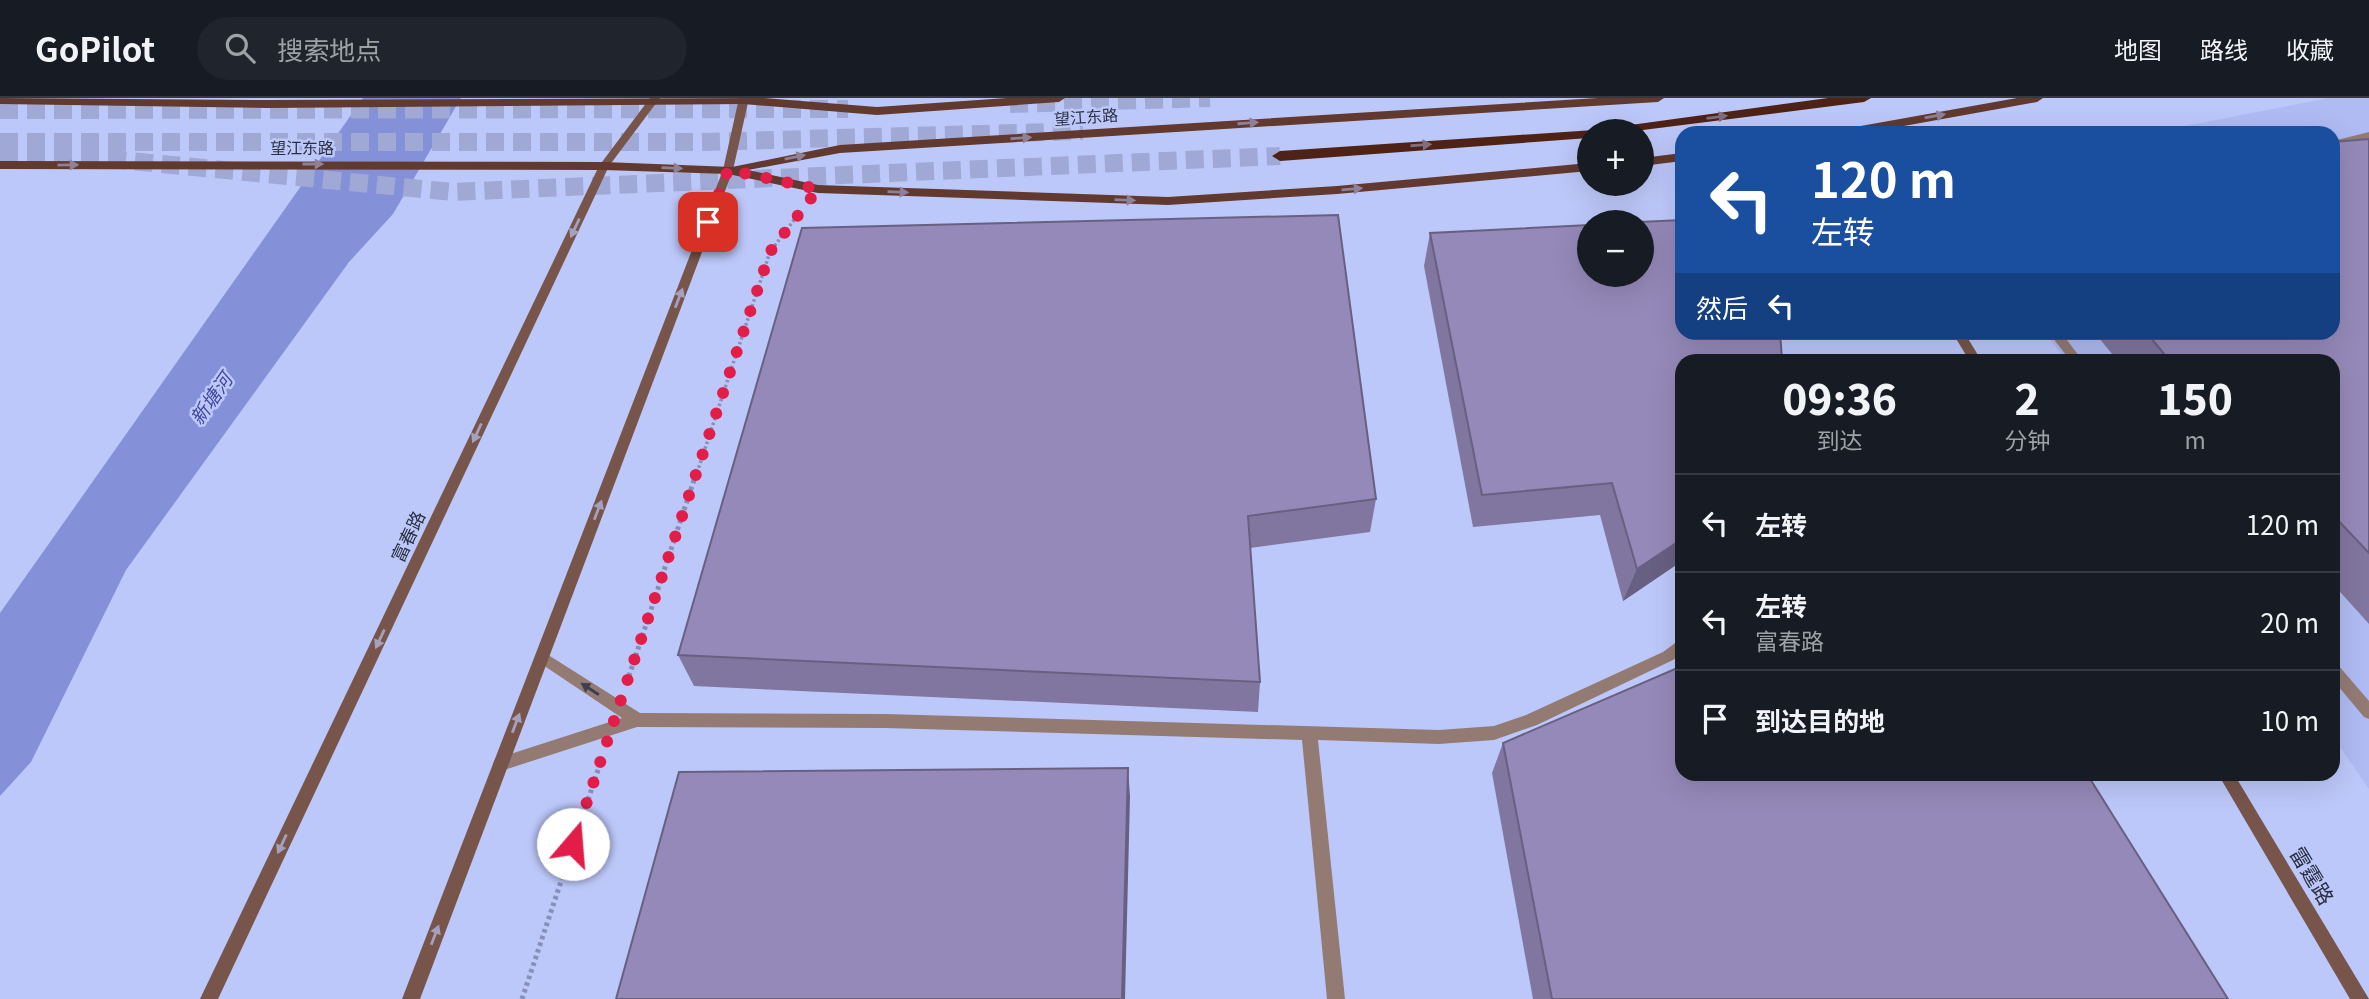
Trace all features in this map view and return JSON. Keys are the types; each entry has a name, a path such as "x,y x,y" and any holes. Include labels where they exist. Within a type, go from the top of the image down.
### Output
{"highway":[{"path":"1654,124 1864,98"},
{"path":"1280,156 1577,134"}],"main road":[{"name":"望江东路","path":"0,100 272,103 745,99 877,111 1059,98"},
{"name":"望江东路","path":"0,165 479,165 728,170 840,149 1658,98"},
{"path":"1893,126 2037,98"},
{"path":"1654,160 1675,158"},
{"path":"728,170 818,189 1168,201 1337,190 1577,168"}],"street":[{"name":"富春路","path":"209,999 604,166 655,99"},
{"path":"411,999 728,170 745,99"},
{"name":"雷霆路","path":"2230,781 2360,999"}],"lane":[{"path":"2340,142 2369,135"},
{"path":"2060,340 2071,354"},
{"path":"501,764 638,720 885,721 1439,737 1494,733 1531,720 1675,650"},
{"path":"542,657 638,720"},
{"path":"2340,677 2369,712"},
{"path":"1309,734 1336,999"}],"path":[{"path":"626,684 770,252 818,189"},
{"path":"522,999 600,763"}],"shaded area":[{"path":"2329,98 2369,98 2369,789 2340,747 2340,354 2061,354 2050,340 2340,340 2340,126 2185,126"}],"water":[{"name":"新塘河","path":"363,98 461,98 393,214 349,262 126,570 31,762 0,796 0,613"}],"building":[{"path":"2369,139 2369,553 2340,522 2340,354 2164,354 2153,340 2340,340 2340,141"},
{"path":"1338,215 1376,499 1248,516 1260,682 678,655 802,228"},
{"path":"1675,220 1675,340 1781,340 1782,354 1675,354 1675,544 1637,569 1612,483 1482,495 1430,233 1577,226 1577,287 1654,287 1654,221"},
{"path":"1675,669 1675,781 2091,781 2228,999 1552,999 1503,743"},
{"path":"1128,768 1122,999 616,999 679,772"}],"tunnel":[{"path":"1010,104 1210,98"},
{"path":"0,110 848,109"},
{"path":"0,142 701,142 1083,131"},
{"path":"0,159 110,159 453,192 1280,156"}],"route":[{"path":"573,844 770,252 818,189 728,170 708,222"}]}
